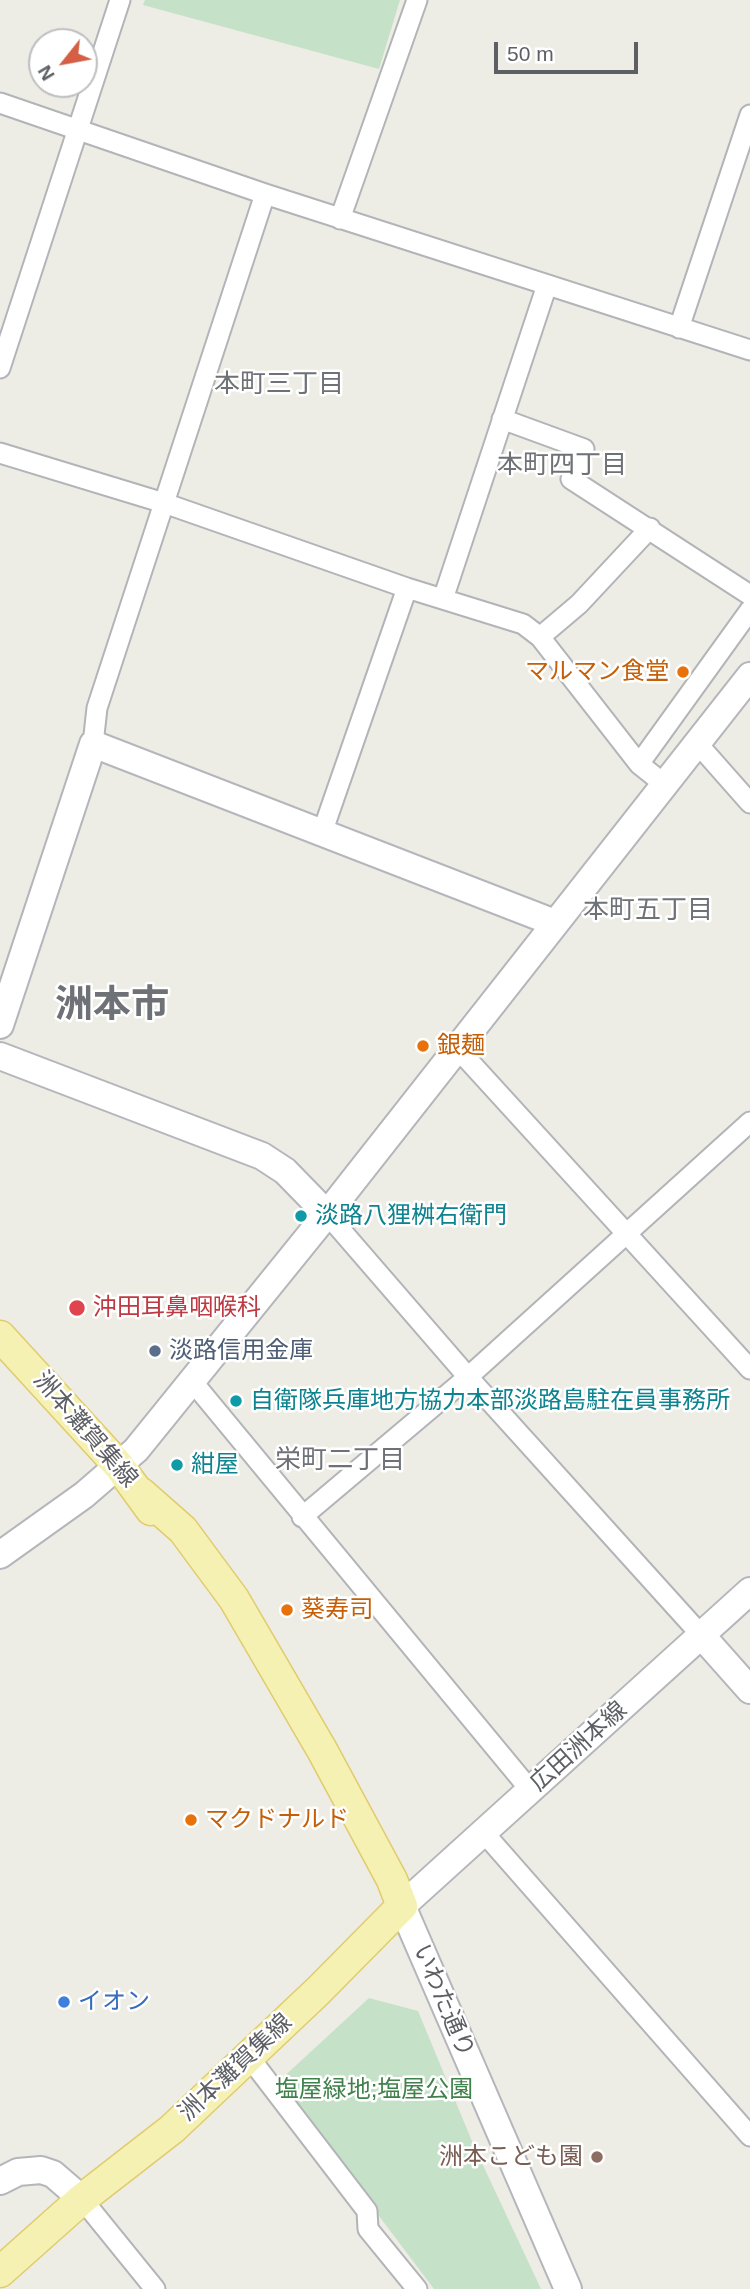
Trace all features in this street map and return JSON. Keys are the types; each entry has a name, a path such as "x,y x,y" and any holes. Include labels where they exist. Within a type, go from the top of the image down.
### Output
{"main road":[{"name":"洲本灘賀集線","path":"0,1336 141,1493 161,1530 227,1616 310,1754 368,1834 402,1906 172,2129 82,2199 0,2272"}],"street":[{"path":"0,368 120,0"},
{"path":"340,219 416,0"},
{"path":"0,103 340,219 750,350"},
{"path":"679,327 750,115"},
{"path":"0,1025 93,744 96,708 265,194"},
{"path":"443,598 547,285"},
{"path":"502,419 584,449 571,479 750,595"},
{"path":"0,453 164,503 407,589 523,624 540,637 639,764 664,784"},
{"path":"540,637 579,604 650,528"},
{"path":"322,833 407,589"},
{"path":"639,764 750,610"},
{"path":"0,1555 136,1451 458,1049 750,676"},
{"path":"697,743 750,803"},
{"path":"93,744 555,923"},
{"path":"458,1049 750,1368"},
{"path":"0,1056 262,1156 285,1171 327,1214 468,1377 750,1690"},
{"path":"302,1517 468,1377 750,1122"},
{"path":"192,1381 531,1791"},
{"name":"広田洲本線","path":"402,1906 485,1834 750,1591"},
{"path":"485,1834 750,2136"},
{"name":"いわた通り","path":"402,1906 568,2289"},
{"path":"249,2057 367,2211 368,2229 417,2289"},
{"path":"0,2181 18,2172 41,2170 53,2174 82,2199 155,2289"}],"green space":[{"path":"145,0 400,0 379,69 143,5"},
{"name":"塩屋緑地;塩屋公園","path":"369,1998 418,2011 474,2146 541,2289 434,2289 278,2082"}],"place":[{"name":"マルマン食堂","path":"683,672"},
{"name":"銀麺","path":"423,1046"},
{"name":"淡路八狸桝右衛門","path":"301,1216"},
{"name":"沖田耳鼻咽喉科","path":"77,1308"},
{"name":"淡路信用金庫","path":"155,1351"},
{"name":"自衛隊兵庫地方協力本部淡路島駐在員事務所","path":"236,1401"},
{"name":"紺屋","path":"177,1465"},
{"name":"葵寿司","path":"287,1610"},
{"name":"マクドナルド","path":"191,1820"},
{"name":"イオン","path":"64,2002"},
{"name":"洲本こども園","path":"597,2157"}],"district":[{"name":"本町三丁目","path":"279,385"},
{"name":"本町四丁目","path":"562,466"},
{"name":"本町五丁目","path":"648,911"},
{"name":"洲本市","path":"112,1007"},
{"name":"栄町二丁目","path":"340,1461"}]}
